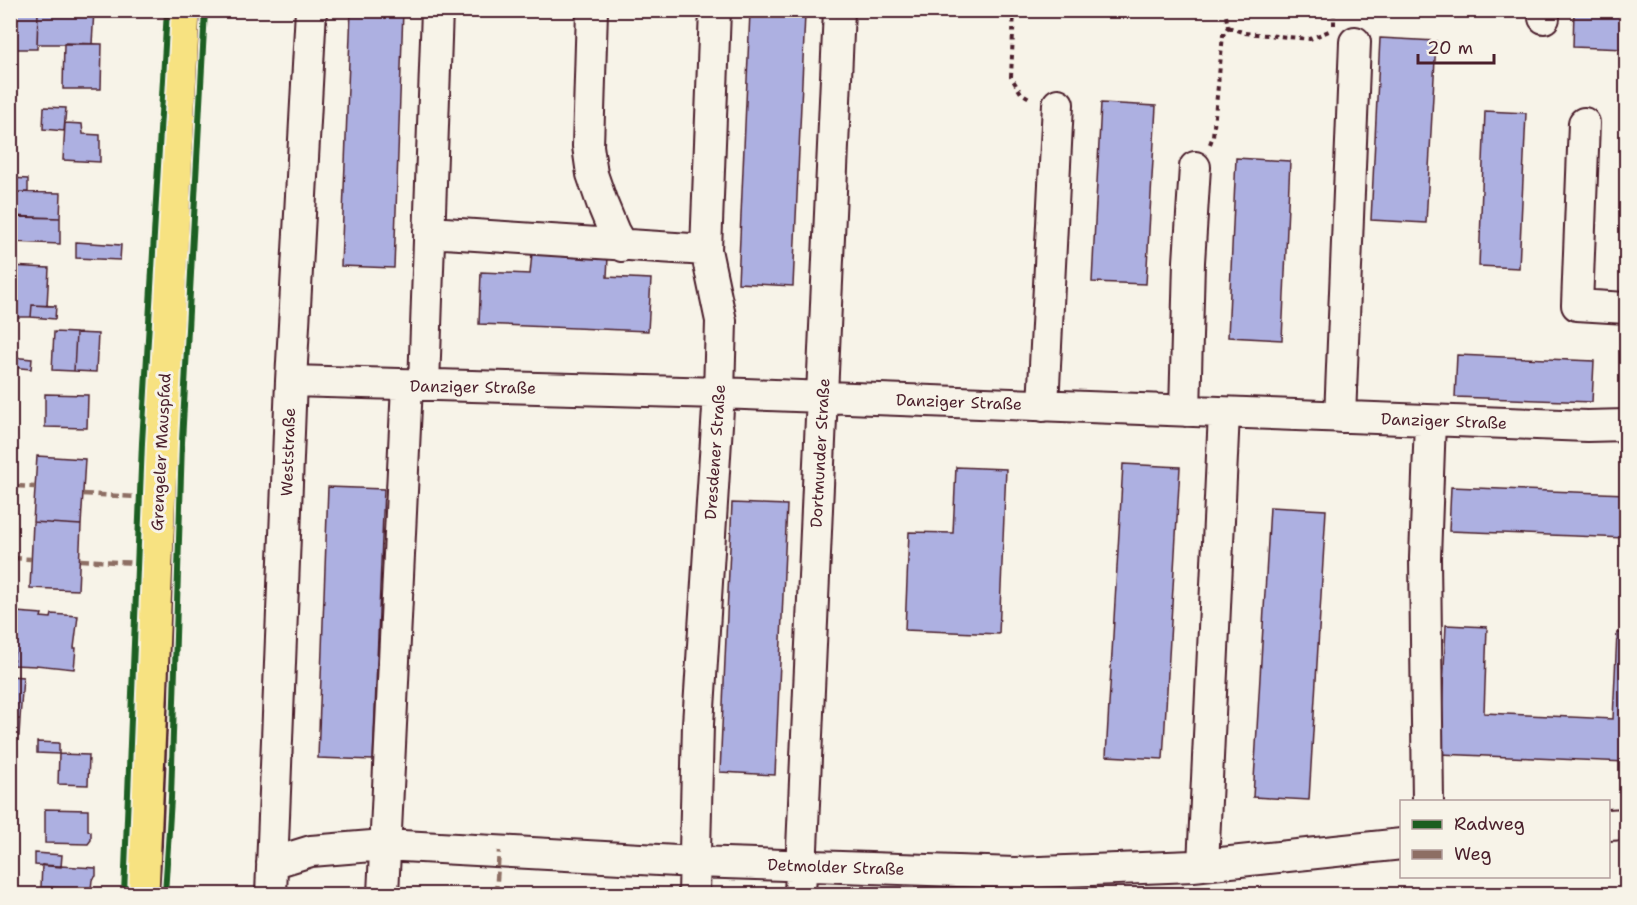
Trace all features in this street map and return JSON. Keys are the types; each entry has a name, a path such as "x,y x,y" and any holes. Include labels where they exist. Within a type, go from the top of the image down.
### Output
{"main road":[{"name":"Grengeler Mauspfad","path":"142,894 159,487 183,10"}],"lane":[{"name":"Weststraße","path":"271,894 291,381 311,10"},
{"path":"383,894 384,845 429,232 437,10"},
{"path":"592,10 588,146 595,184 622,246"},
{"name":"Dresdener Straße","path":"694,894 698,724 719,393 721,321 706,250 715,10"},
{"name":"Dortmunder Straße","path":"801,880 839,10"},
{"path":"1340,417 1355,42"},
{"path":"1043,406 1058,104"},
{"path":"1584,123 1577,305 1626,308"},
{"path":"1185,411 1195,167"},
{"path":"429,232 706,250"},
{"name":"Danziger Straße","path":"291,381 719,393 1587,426 1626,425"},
{"path":"1203,865 1224,413"},
{"path":"1428,800 1425,558 1430,420"},
{"path":"1610,825 1626,824"},
{"name":"Detmolder Straße","path":"272,863 311,850 384,845 694,862 801,880 1203,865 1400,844"}],"path":[{"path":"1014,10 1011,77 1015,86 1029,99 1058,104"},
{"path":"1195,167 1207,154 1213,136 1223,35 1228,27 1225,10"},
{"path":"1228,27 1245,33 1310,39 1334,29 1334,10"},
{"path":"10,486 16,486"}],"building":[{"path":"10,10 38,10 37,49 10,49"},
{"path":"55,10 94,10 92,44 37,44 38,13 55,14"},
{"path":"351,10 403,10 394,268 341,266"},
{"path":"1574,10 1626,10 1626,49 1573,47"},
{"path":"750,12 805,14 793,286 738,283"},
{"path":"1380,38 1436,41 1426,223 1371,220"},
{"path":"64,43 102,44 101,89 63,89"},
{"path":"1101,103 1156,106 1146,284 1092,282"},
{"path":"44,107 66,108 64,131 43,129"},
{"path":"1485,111 1526,113 1519,268 1479,266"},
{"path":"10,118 17,118 14,165 10,165"},
{"path":"65,123 82,124 83,134 100,135 100,162 63,160"},
{"path":"1236,158 1290,161 1282,340 1228,337"},
{"path":"10,178 28,179 28,192 10,192"},
{"path":"10,192 61,193 60,218 10,216"},
{"path":"14,217 60,218 60,244 12,242"},
{"path":"76,242 121,245 120,260 76,258"},
{"path":"532,253 608,257 607,277 651,279 648,331 479,324 481,272 530,274"},
{"path":"10,266 49,268 47,306 32,305 31,317 16,317 16,303 10,303"},
{"path":"32,305 56,306 55,319 31,317"},
{"path":"54,332 76,333 74,371 52,370"},
{"path":"76,333 98,334 96,372 74,371"},
{"path":"1457,355 1594,361 1592,402 1455,397"},
{"path":"10,357 32,359 31,369 10,367"},
{"path":"45,394 88,395 87,428 45,427"},
{"path":"37,456 85,459 81,525 33,522"},
{"path":"1123,464 1180,467 1163,759 1106,756"},
{"path":"956,467 1006,469 999,634 905,630 909,532 953,533"},
{"path":"328,487 384,489 373,760 318,758"},
{"path":"1451,487 1626,494 1626,538 1449,531"},
{"path":"732,503 787,505 775,775 720,772"},
{"path":"1270,507 1326,510 1309,800 1253,797"},
{"path":"33,522 81,525 78,590 30,588"},
{"path":"16,612 42,614 41,617 51,618 52,614 78,616 74,669 13,665 17,633 15,633"},
{"path":"1446,625 1487,627 1484,713 1613,719 1617,633 1626,633 1626,762 1440,754"},
{"path":"10,676 23,677 20,719 10,719"},
{"path":"10,719 20,719 19,736 10,736"},
{"path":"37,742 59,743 59,754 37,753"},
{"path":"59,754 89,755 88,785 58,784"},
{"path":"45,809 88,810 88,830 91,832 91,840 88,844 45,843"},
{"path":"35,853 62,855 61,867 35,865"},
{"path":"42,865 96,868 96,876 92,880 91,889 41,887"},
{"path":"41,887 91,889 91,894 41,894"}],"marked path":[{"path":"16,486 35,487"},
{"path":"83,494 139,497"},
{"path":"12,558 31,559"},
{"path":"80,560 137,563"},
{"path":"496,894 499,851"}],"cycle path":[{"path":"124,894 142,443 167,10"},
{"path":"165,894 171,798 182,442 205,10"}]}
